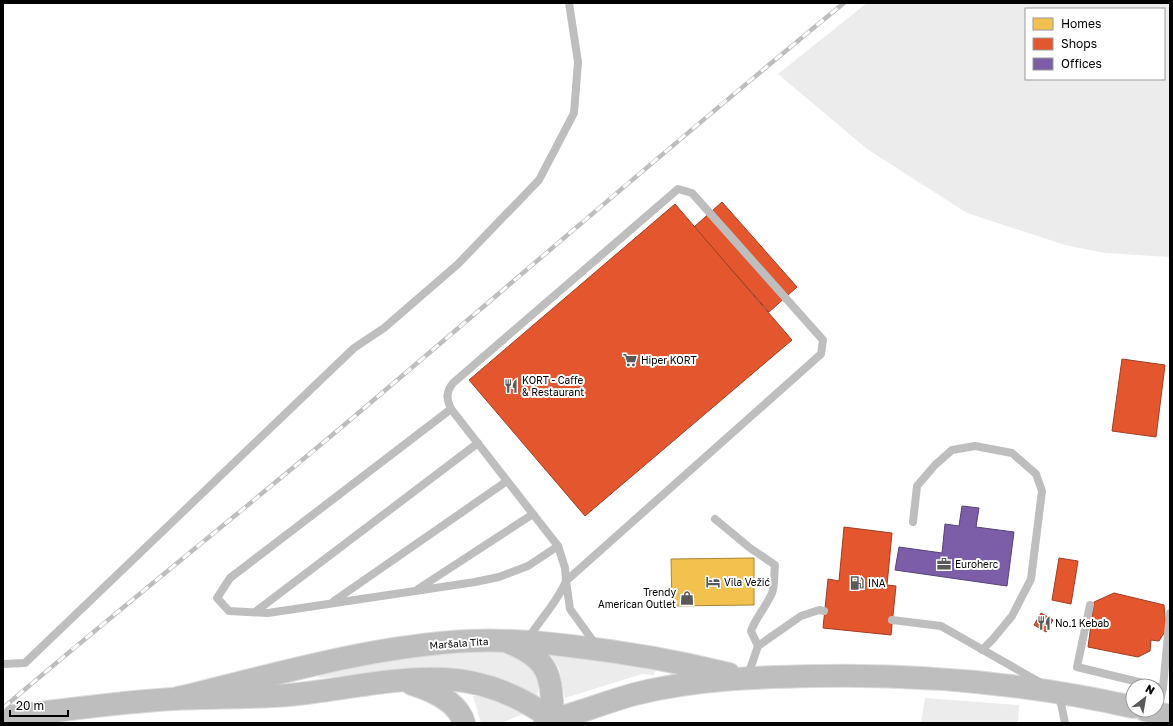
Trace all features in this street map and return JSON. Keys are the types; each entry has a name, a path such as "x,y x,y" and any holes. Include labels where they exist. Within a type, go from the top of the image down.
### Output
{"main road":[{"name":"Maršala Tita","path":"174,699 378,652 469,640 528,641 599,649 693,665 747,678"},
{"path":"504,641 524,649 535,656 542,664 551,685 549,721 635,694 710,681 747,678 846,676 902,677 974,683 1058,693 1125,706"},
{"name":"Maršala Tita","path":"3,716 174,699 248,698 306,693 401,680 446,679 478,685 516,696 533,705 549,721"},
{"path":"401,680 427,689 441,696 455,707 463,718 464,723"}],"lane":[{"path":"3,664 25,663 354,348 384,328 458,264 539,180 574,113 578,62 568,3"},
{"path":"528,641 537,625 560,596 566,581 821,354 823,340 692,193 678,189 453,383 447,390 447,400 451,409 558,546 565,568 566,581 570,608 599,649"},
{"path":"451,409 230,578 217,598 229,611 268,613 499,577 528,566 558,546"},
{"path":"255,612 478,443"},
{"path":"913,522 917,486 935,465 952,450 975,446 1012,453 1036,474 1042,491 1031,579 1012,616 982,650"},
{"path":"331,603 507,481"},
{"path":"415,590 533,514"},
{"path":"715,518 750,548 775,565 773,591 765,607 756,618 751,631 758,646"},
{"path":"1090,605 1077,667 1125,679"},
{"path":"747,678 758,646 801,616 818,610 824,611"},
{"path":"1162,678 1168,666 1170,613"},
{"path":"892,620 941,626 1058,693 1065,723"}],"shaded area":[{"path":"867,3 1170,3 1170,257 1105,253 1065,245 967,213 867,149 778,74"},
{"path":"498,651 515,656 530,664 535,669 538,676 539,685 537,695 512,686 395,672 318,678 321,673 432,652"},
{"path":"552,652 656,669 654,675 642,674 565,698 559,668 550,655"},
{"path":"473,696 485,696 526,713 501,723 481,723"},
{"path":"925,698 1019,705 1018,723 921,723"}],"building: Homes":[{"name":"Vila Vežić","path":"754,558 754,605 672,606 671,559"}],"building: Shops":[{"path":"722,202 797,287 769,312 694,227"},
{"name":"Hiper KORT","path":"675,204 792,340 585,516 469,380"},
{"path":"1122,359 1165,365 1156,437 1112,431"},
{"name":"INA","path":"844,527 892,533 887,585 896,586 891,635 823,628 828,579 839,581"},
{"path":"1059,558 1078,561 1071,604 1052,600"},
{"path":"1114,593 1164,605 1166,630 1159,641 1151,640 1150,651 1138,657 1088,647 1094,602"},
{"name":"No.1 Kebab","path":"1041,613 1053,620 1046,632 1034,625"}],"building: Offices":[{"path":"962,506 979,508 976,527 1014,532 1007,586 895,570 899,547 942,553 945,524 959,526"}],"railway":[{"path":"3,708 330,437 668,150 844,3"}],"place":[{"name":"Hiper KORT","path":"630,360"},
{"name":"KORT - Caffe & Restaurant","path":"511,386"},
{"name":"Euroherc","path":"944,564"},
{"name":"Vila Vežić","path":"713,582"},
{"name":"INA","path":"857,583"},
{"name":"Trendy American Outlet","path":"687,598"},
{"name":"No.1 Kebab","path":"1044,623"}]}
